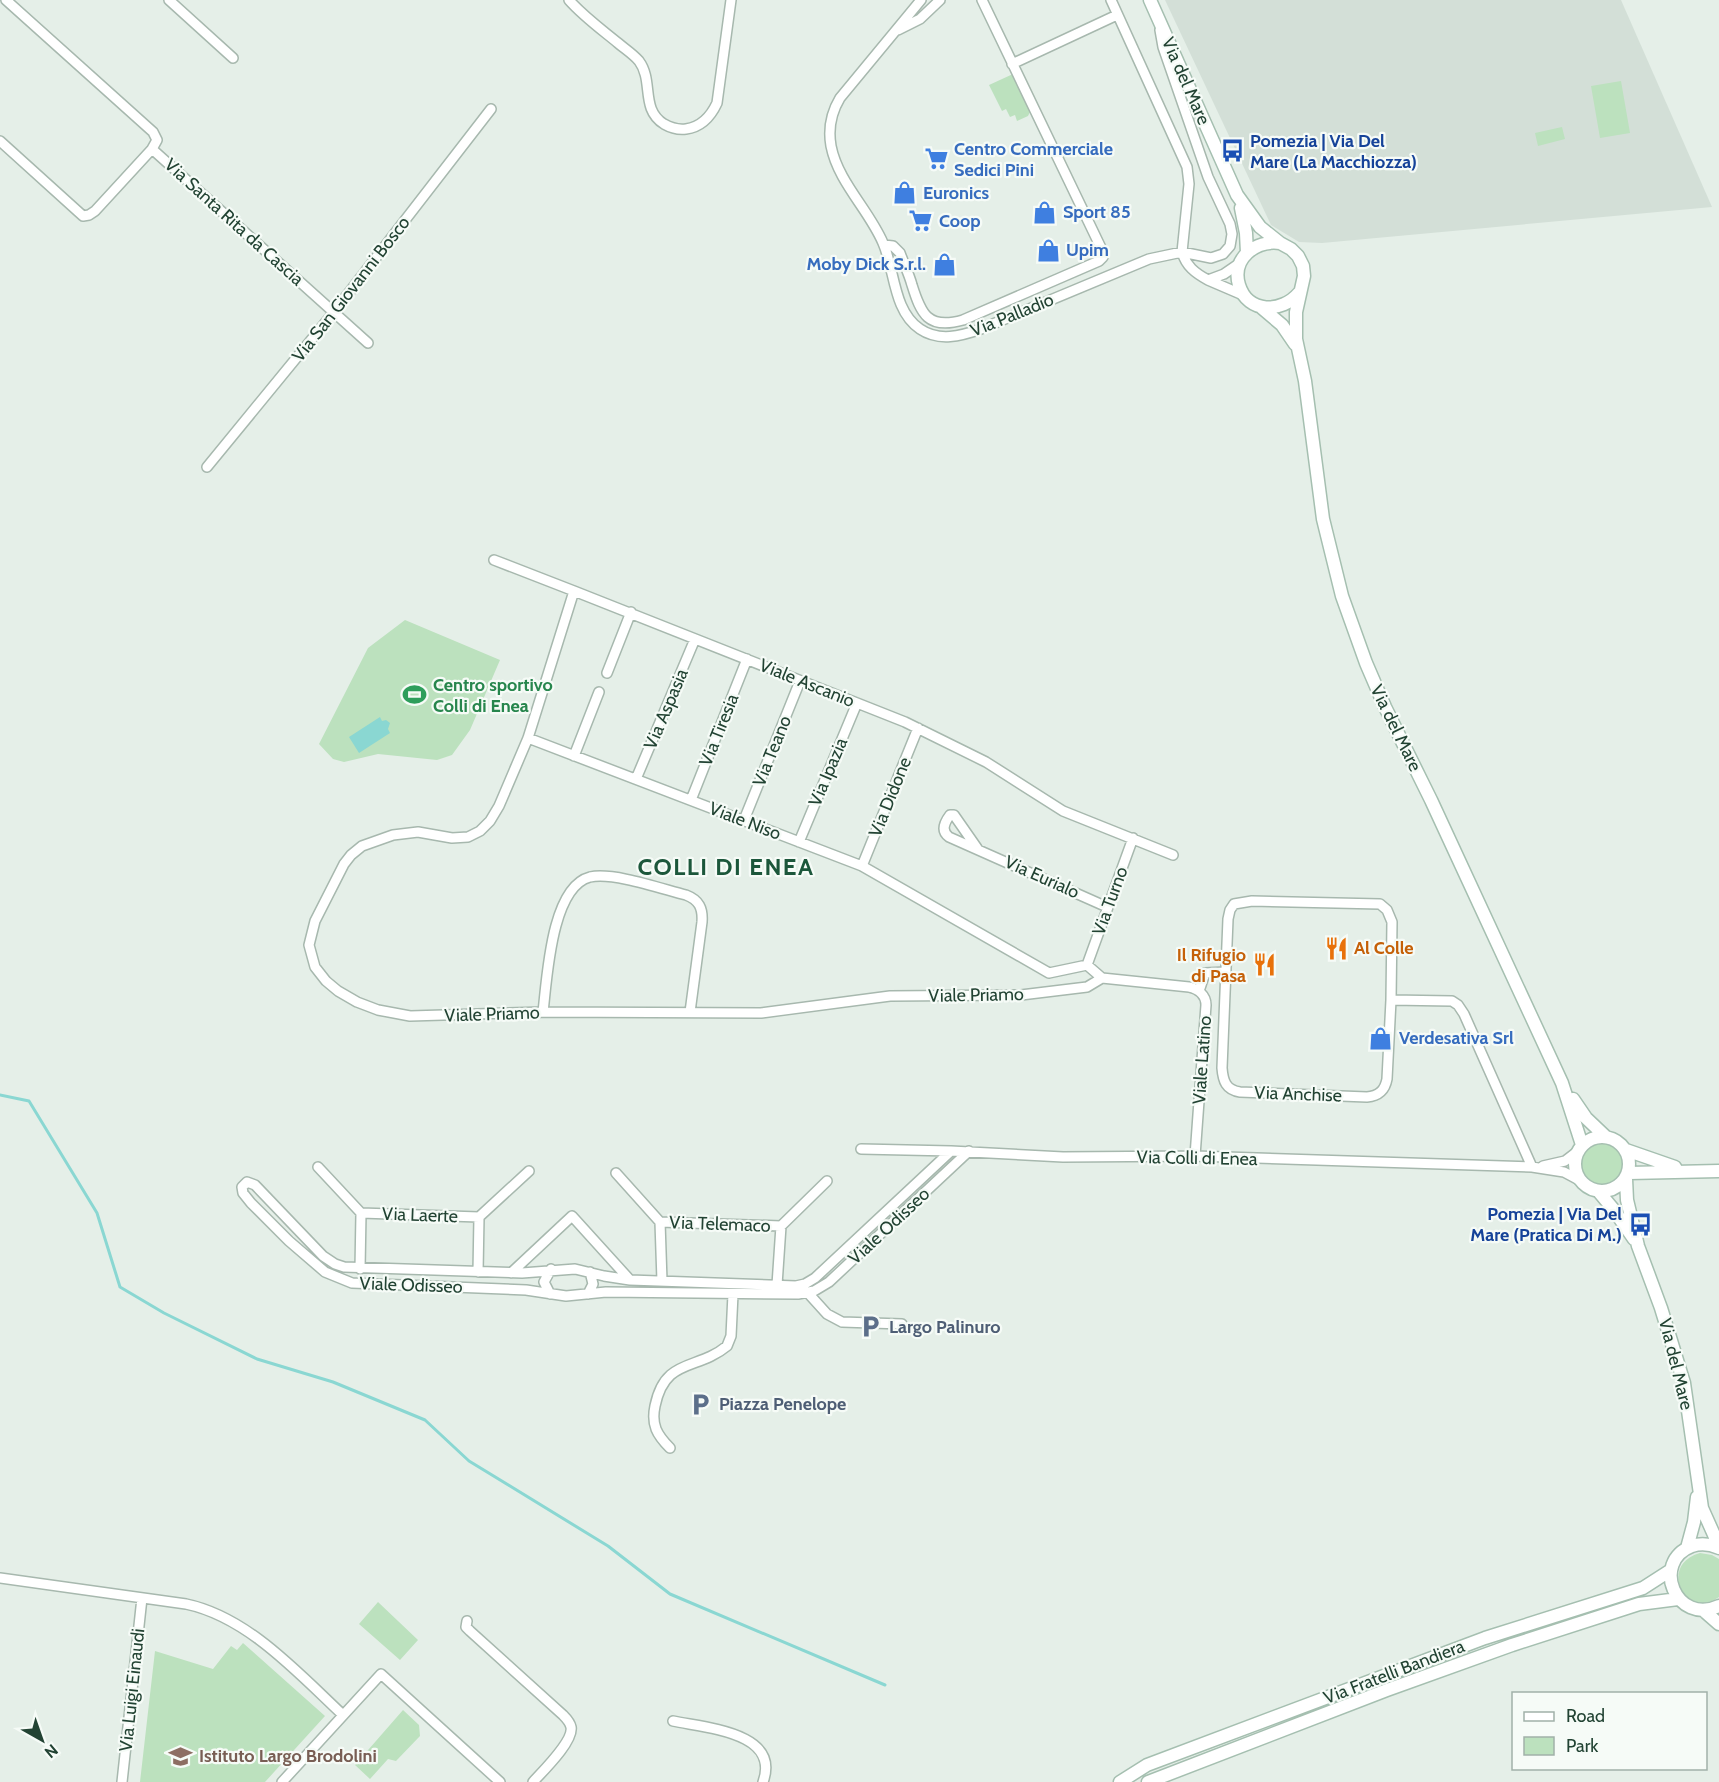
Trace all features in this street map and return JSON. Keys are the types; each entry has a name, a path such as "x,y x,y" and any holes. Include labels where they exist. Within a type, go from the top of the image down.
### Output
{"main road":[{"name":"Via del Mare","path":"1150,0 1237,195 1256,223 1291,249 1303,266 1304,276 1295,321 1298,350 1305,381 1323,519 1337,577 1356,638 1385,708 1431,800 1562,1083 1580,1148"},
{"name":"Via del Mare","path":"1237,195 1246,233 1243,258 1238,274 1239,285 1251,302 1261,307 1282,326 1298,350"},
{"path":"1243,258 1262,243 1280,243"},
{"path":"1261,307 1272,309 1283,306 1292,301 1300,292"},
{"name":"Via del Mare","path":"1562,1083 1586,1118 1606,1137"},
{"path":"1627,1176 1629,1157 1621,1144 1606,1137 1591,1140 1580,1148 1575,1167 1579,1180 1592,1190 1599,1192 1611,1190 1627,1176 1688,1170 1719,1171"},
{"path":"1626,1150 1662,1164 1688,1170"},
{"name":"Via del Mare","path":"1627,1176 1628,1200 1638,1246 1657,1293 1679,1362 1688,1406 1697,1487 1706,1520 1719,1547"},
{"name":"Via del Mare","path":"1599,1192 1638,1246"},
{"name":"Via del Mare","path":"1688,1548 1694,1522 1697,1487"},
{"path":"1688,1548 1704,1544 1719,1547"},
{"name":"Via Fratelli Bandiera","path":"1120,1782 1147,1765 1452,1651 1552,1616 1643,1588 1671,1570 1674,1561 1688,1548"},
{"path":"1671,1570 1670,1580 1678,1599 1694,1609 1702,1610 1719,1606"},
{"name":"Via Fratelli Bandiera","path":"1148,1782 1376,1694 1512,1645 1639,1604 1678,1599"},
{"path":"1702,1610 1719,1624"}],"street":[{"name":"Via Santa Rita da Cascia","path":"6,0 153,132 157,140 152,149 368,344"},
{"path":"169,0 233,58"},
{"path":"569,0 638,61 645,76 651,111 663,123 680,129 691,128 702,123 717,103 731,0"},
{"name":"Via Palladio","path":"921,0 840,98 834,109 830,126 831,145 837,162 884,245 899,299 906,315 923,331 947,338 981,329 1141,261 1182,252 1205,258 1219,256 1229,248 1233,234 1198,149 1163,47 1156,14"},
{"path":"896,30 920,19 940,0"},
{"path":"884,245 894,246 900,253 921,310 927,317 946,323 963,320 1099,261 1103,257 1103,252 982,0"},
{"path":"1111,0 1187,167 1189,184 1182,252 1191,269 1208,280 1244,295"},
{"path":"1012,64 1117,15"},
{"name":"Via San Giovanni Bosco","path":"207,467 334,312 491,109"},
{"path":"0,141 80,214 85,216 93,213 152,149"},
{"path":"1208,280 1224,274 1243,258"},
{"name":"Viale Ascanio","path":"494,560 631,612 918,728 986,762 1063,811 1173,855"},
{"path":"528,738 574,591"},
{"path":"607,673 631,612"},
{"name":"Via Aspasia","path":"636,779 695,639"},
{"name":"Via Tiresia","path":"691,800 747,659"},
{"name":"Via Teano","path":"744,820 800,681"},
{"path":"574,756 599,692"},
{"name":"Via Ipazia","path":"799,842 856,703"},
{"name":"Via Didone","path":"862,866 918,728"},
{"name":"Viale Niso","path":"528,738 862,866 1049,973"},
{"name":"Viale Priamo","path":"528,738 497,810 480,831 468,837 458,838 418,832 402,833 365,845 351,855 315,921 309,945 315,967 329,984 350,998 384,1012 422,1017 543,1012 774,1012 890,996 1009,996 1048,992 1087,987 1102,978"},
{"name":"Via Turno","path":"1087,965 1133,838"},
{"name":"Via Eurialo","path":"977,848 1107,907"},
{"path":"543,1012 553,936 560,915 576,886 594,877 628,880 686,895 694,898 699,904 703,917 690,1012"},
{"name":"Via Anchise","path":"1238,902 1380,904 1388,910 1392,922 1391,999 1388,1079 1385,1087 1378,1094 1367,1097 1237,1092 1226,1085 1223,1074 1228,919 1230,910 1238,902"},
{"path":"1048,992 1049,973 1087,965 1102,978"},
{"path":"1199,991 1205,974 1225,972"},
{"name":"Viale Latino","path":"1102,978 1186,986 1199,991 1204,997 1206,1003 1195,1156"},
{"path":"1391,999 1448,1001 1458,1005 1532,1167"},
{"name":"Via Colli di Enea","path":"1532,1167 1561,1163 1580,1148"},
{"name":"Via Colli di Enea","path":"861,1149 1063,1156 1195,1156 1532,1167 1564,1172 1579,1180"},
{"name":"Viale Odisseo","path":"951,1151 810,1281 800,1286 630,1280 575,1269 511,1273 360,1269 339,1266 327,1259 255,1185 249,1182 243,1184 242,1187 243,1193 272,1225 316,1265 332,1276 362,1285 526,1290 566,1296 606,1292 808,1293 829,1282 969,1151"},
{"name":"Via Laerte","path":"318,1167 361,1213 360,1269"},
{"name":"Via Laerte","path":"361,1213 479,1217 529,1171"},
{"name":"Via Telemaco","path":"616,1173 660,1222 662,1281"},
{"name":"Via Telemaco","path":"777,1285 781,1226 827,1181"},
{"path":"511,1273 572,1216 630,1280"},
{"name":"Via Laerte","path":"478,1272 479,1217"},
{"name":"Via Telemaco","path":"660,1222 781,1226"},
{"path":"848,1247 858,1255"},
{"path":"550,1269 544,1282 550,1294"},
{"path":"449,1272 449,1287"},
{"path":"588,1294 593,1284 590,1272"},
{"path":"808,1293 825,1312 842,1322 902,1324"},
{"path":"670,1448 658,1435 653,1423 656,1401 662,1385 673,1372 727,1346 731,1336 733,1294"},
{"path":"0,1578 195,1606 224,1617 268,1647 343,1715"},
{"name":"Via Luigi Einaudi","path":"122,1782 142,1598"},
{"path":"466,1621 466,1627 470,1631 563,1714 571,1726 566,1743 533,1782"},
{"path":"282,1782 381,1674 500,1782"},
{"path":"673,1721 737,1735 749,1740 766,1762 763,1782"}],"shaded area":[{"path":"1165,0 1621,0 1712,207 1322,243 1299,242 1271,225"}],"green space":[{"path":"1013,74 1030,112 1028,116 1017,121 1015,115 1010,117 1006,109 1002,111 989,85"},
{"path":"1621,81 1630,133 1600,138 1591,86"},
{"path":"1562,127 1565,139 1538,146 1535,133"},
{"name":"Centro sportivo Colli di Enea","path":"405,620 500,660 470,730 452,755 437,760 378,754 344,762 333,759 319,744 368,648"},
{"path":"1602,1141 1618,1148 1625,1164 1618,1180 1602,1187 1586,1180 1579,1164 1586,1148"},
{"path":"1700,1553 1719,1559 1719,1597 1707,1602 1696,1602 1687,1597 1678,1579 1680,1568 1687,1559"},
{"path":"378,1602 418,1640 400,1660 359,1624"},
{"path":"243,1643 325,1716 265,1782 140,1782 155,1651 213,1669 231,1646 237,1650"},
{"path":"403,1710 419,1725 420,1736 396,1761 388,1759 370,1779 355,1765"}],"water":[{"path":"380,717 382,721 386,720 390,723 388,729 390,733 359,753 349,737"}],"waterway":[{"path":"0,1095 29,1101 97,1213 120,1287 164,1313 257,1359 333,1382 425,1420 469,1461 608,1546 670,1594 885,1685"}],"place":[{"name":"Pomezia | Via Del Mare (La Macchiozza)","path":"1232,151"},
{"name":"Centro Commerciale Sedici Pini","path":"936,159"},
{"name":"Euronics","path":"905,193"},
{"name":"Sport 85","path":"1045,212"},
{"name":"Coop","path":"921,221"},
{"name":"Upim","path":"1048,250"},
{"name":"Moby Dick S.r.l.","path":"944,264"},
{"name":"Centro sportivo Colli di Enea","path":"415,695"},
{"name":"Al Colle","path":"1336,948"},
{"name":"Il Rifugio di Pasa","path":"1264,965"},
{"name":"Verdesativa Srl","path":"1381,1038"},
{"name":"Pomezia | Via Del Mare (Pratica Di M.)","path":"1640,1224"},
{"name":"Largo Palinuro","path":"871,1327"},
{"name":"Piazza Penelope","path":"701,1404"},
{"name":"Istituto Largo Brodolini","path":"181,1756"}],"district":[{"name":"COLLI DI ENEA","path":"726,866"}]}
